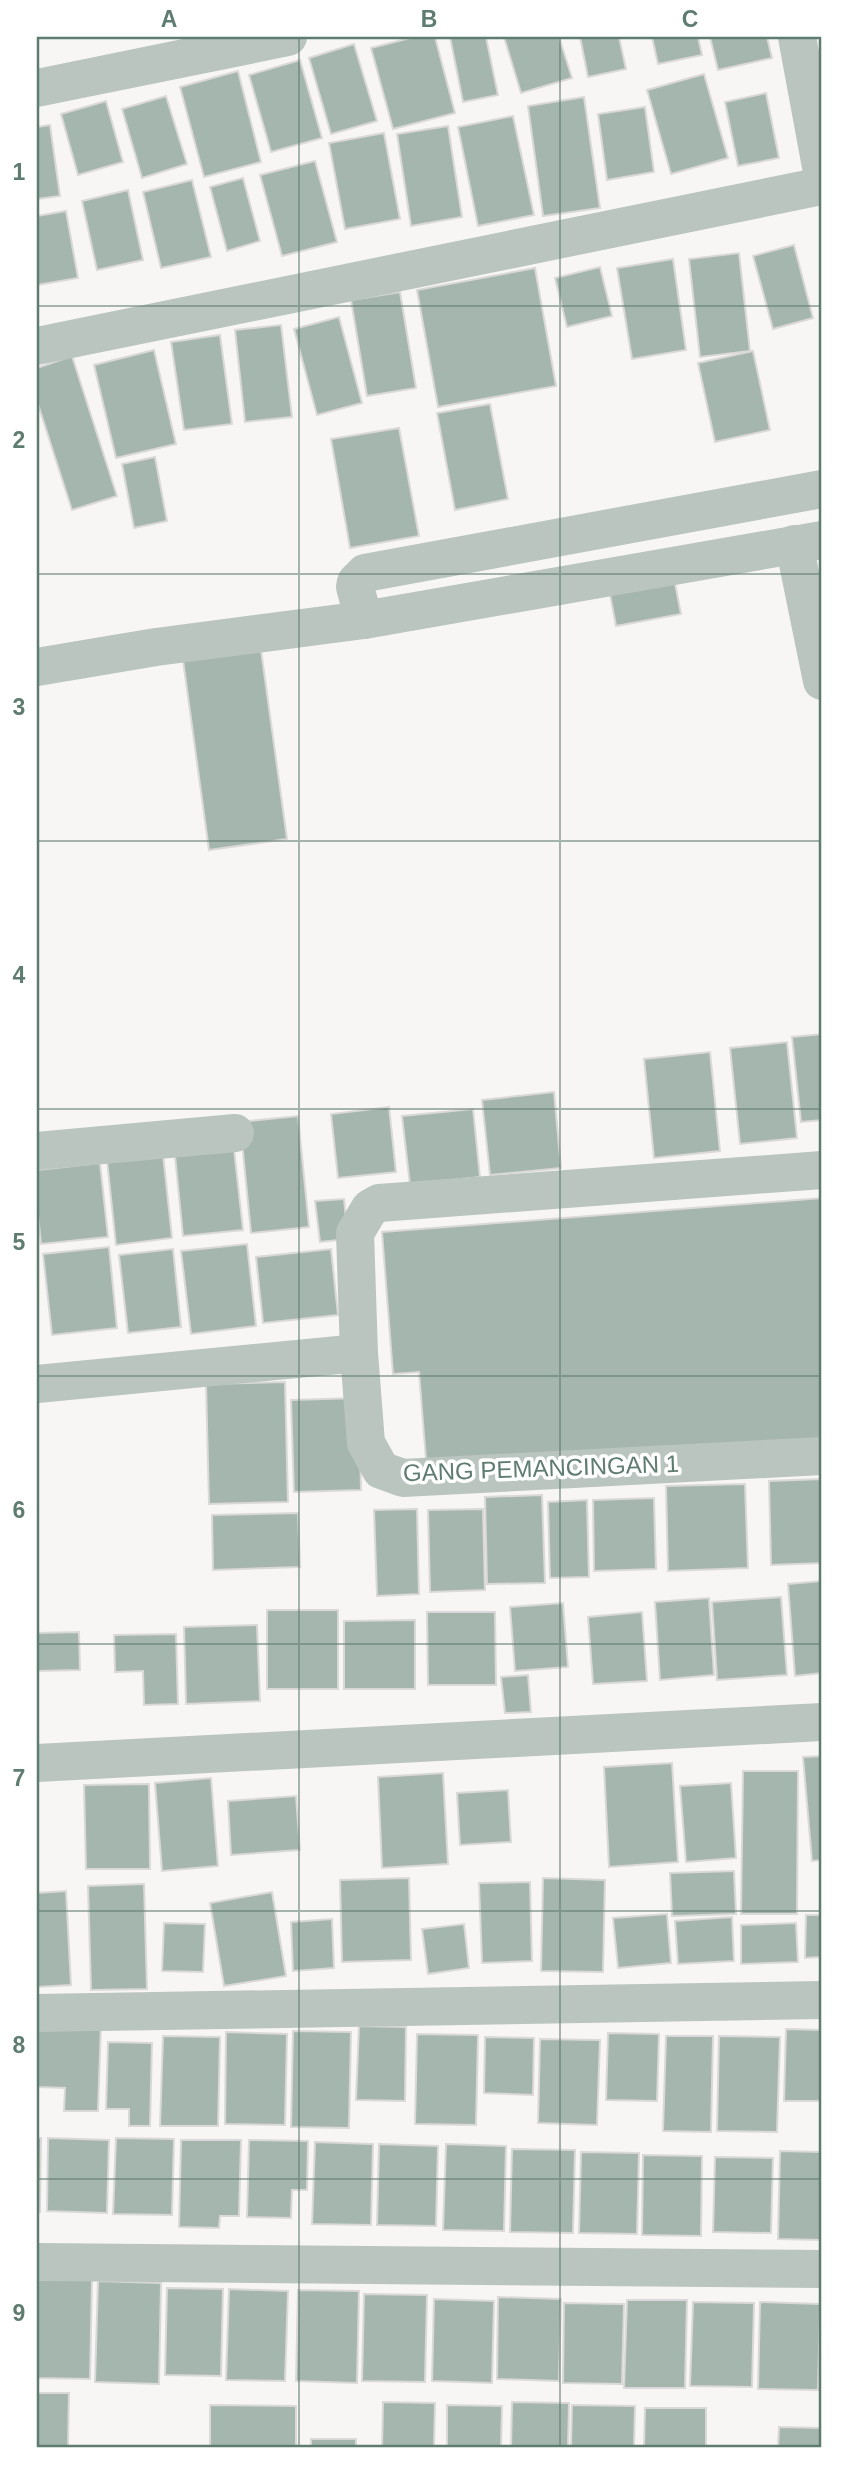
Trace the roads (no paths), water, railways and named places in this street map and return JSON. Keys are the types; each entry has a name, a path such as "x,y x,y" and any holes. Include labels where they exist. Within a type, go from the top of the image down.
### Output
{"street":[{"path":"37,88 288,37"},
{"path":"797,37 822,172"},
{"path":"37,345 822,186"},
{"path":"364,620 355,587 365,573 822,489"},
{"path":"37,667 156,647 364,620 808,542 822,681"},
{"path":"37,1151 235,1133"},
{"name":"GANG PEMANCINGAN 1","path":"822,1170 379,1203 370,1208 355,1233 359,1353 366,1443 381,1470 403,1478 822,1456"},
{"path":"37,1384 359,1353"},
{"path":"37,1763 822,1722"},
{"path":"37,2013 822,2000"},
{"path":"37,2262 822,2269"}]}
